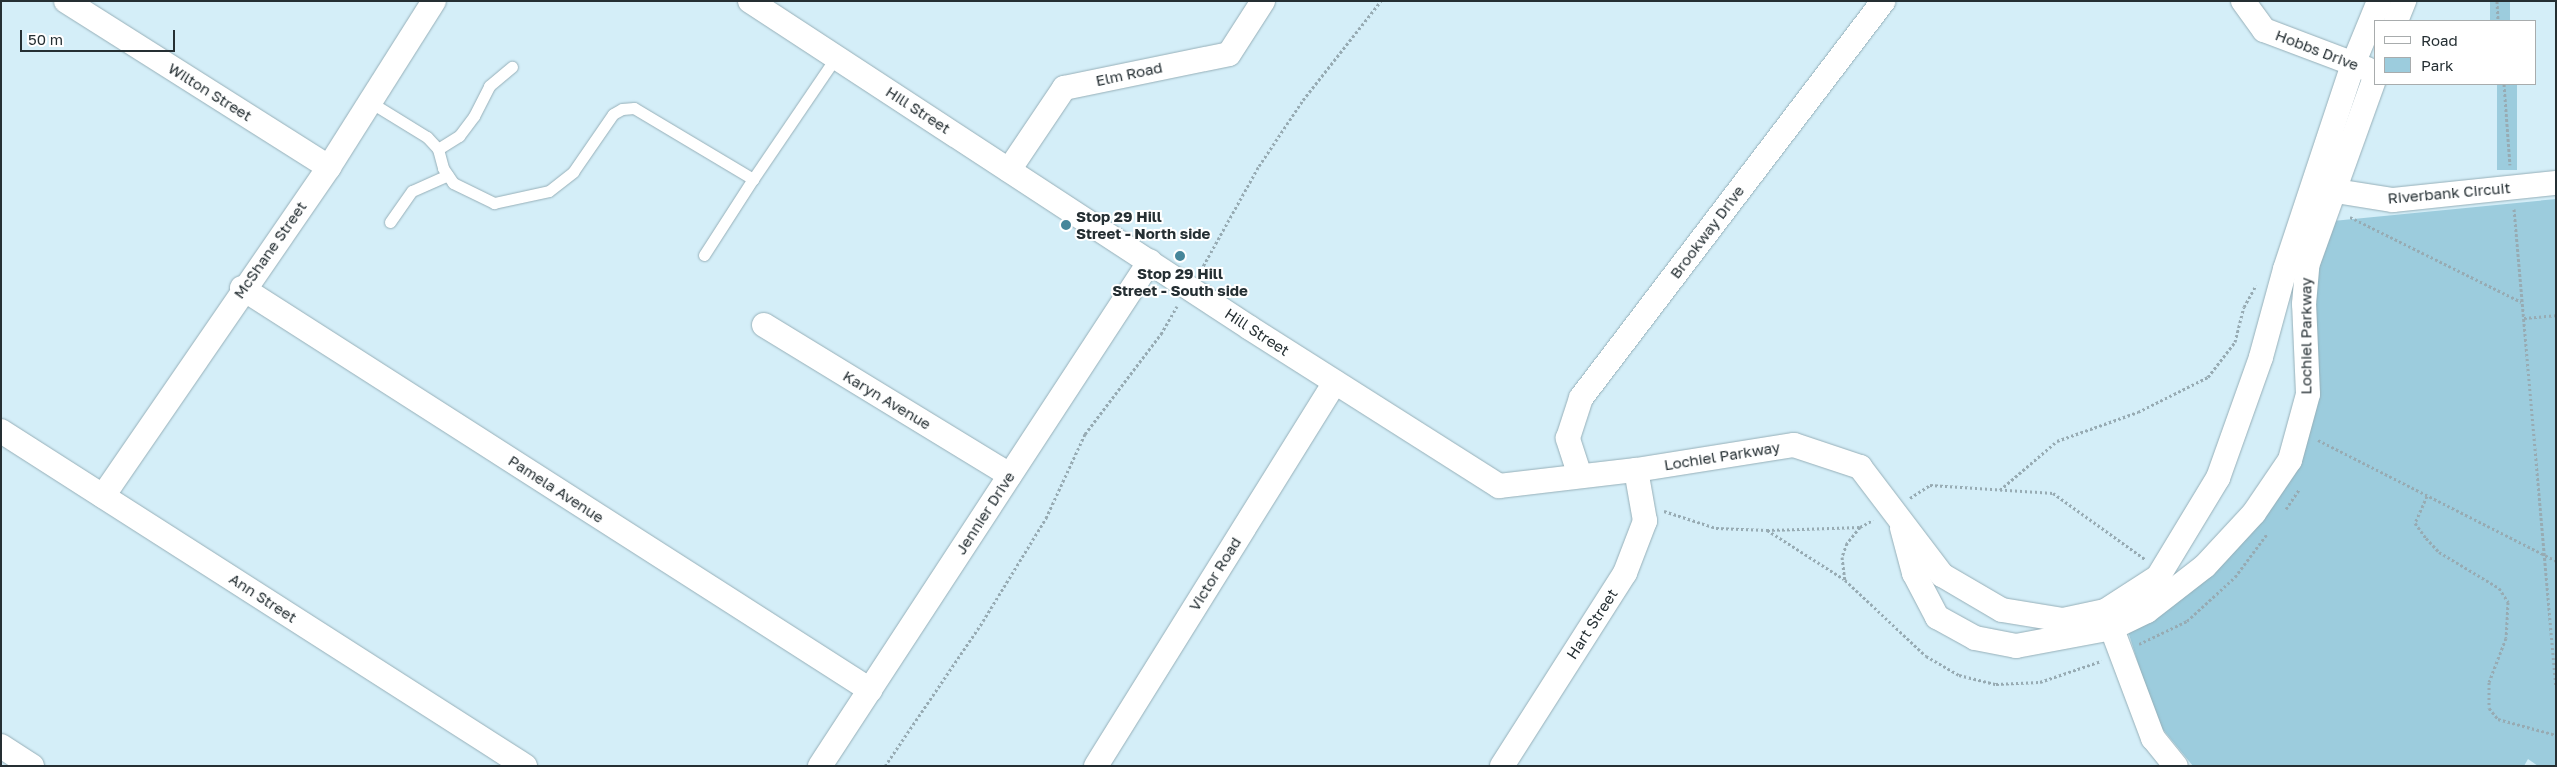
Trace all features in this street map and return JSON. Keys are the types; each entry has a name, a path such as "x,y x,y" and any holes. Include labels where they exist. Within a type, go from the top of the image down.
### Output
{"street":[{"name":"Wilton Street","path":"66,1 329,166"},
{"name":"McShane Street","path":"103,496 242,288 329,166 434,1"},
{"name":"Hill Street","path":"750,1 1189,286 1250,328 1499,486 1636,470"},
{"name":"Elm Road","path":"1009,170 1064,88 1229,54 1263,1"},
{"name":"Brookway Drive","path":"1580,476 1568,438 1581,398 1883,1"},
{"name":"Hobbs Drive","path":"2243,1 2264,30 2354,62 2374,73"},
{"name":"Lochiel Parkway","path":"1893,512 1914,574 1937,617 1975,638 2016,646 2108,619 2147,611 2205,566 2254,513 2290,460 2308,394 2304,304 2307,266 2354,62 2379,1"},
{"path":"2396,20 2404,1"},
{"name":"Lochiel Parkway","path":"1636,470 1794,445 1860,467 1942,575 2002,610 2063,620 2108,619 2158,577 2218,478 2261,357 2285,269 2324,194 2374,79"},
{"name":"Riverbank Circuit","path":"2324,194 2393,200 2556,183"},
{"name":"Jennier Drive","path":"820,766 1150,261"},
{"name":"Pamela Avenue","path":"242,288 870,690"},
{"name":"Karyn Avenue","path":"764,325 1010,475"},
{"name":"Victor Road","path":"1096,766 1335,382"},
{"name":"Ann Street","path":"1,431 525,766"},
{"name":"Hart Street","path":"1502,766 1625,573 1645,521 1636,470"},
{"path":"2108,619 2153,738 2176,766"},
{"path":"1,746 32,766"}],"lane":[{"path":"704,255 836,57"},
{"path":"438,149 459,136 474,116 490,86 512,67"},
{"path":"370,102 427,137 438,149 448,175 481,200 494,203 549,191 573,172 613,114 634,108 753,179"},
{"path":"390,222 412,191 448,175"}],"path":[{"path":"885,766 983,621 1046,518 1085,434 1161,334 1303,100 1381,1"},
{"path":"2497,1 2498,20"},
{"path":"2504,85 2556,687"},
{"path":"2324,194 2522,302"},
{"path":"2524,318 2556,315"},
{"path":"2000,490 2057,441 2138,412 2208,377 2235,342"},
{"path":"2298,430 2556,561"},
{"path":"1642,503 1716,528 1767,530 1860,527 1893,512 1930,485 2053,493 2150,562"},
{"path":"2427,496 2416,523 2426,538 2439,552 2499,588 2508,602 2506,638 2489,682 2488,708 2498,719 2513,725 2556,735"},
{"path":"1767,530 1845,580"}],"green space":[{"path":"2490,1 2510,1 2510,20 2490,20"},
{"path":"2497,85 2517,85 2517,170 2497,170"},
{"path":"2556,199 2556,766 2538,766 2528,759 2524,766 2193,766 2156,721 2127,628 2182,599 2253,526 2300,451 2317,255 2333,221"}],"place":[{"name":"Stop 29 Hill Street - North side","path":"1066,225"},
{"name":"Stop 29 Hill Street - South side","path":"1180,256"}]}
